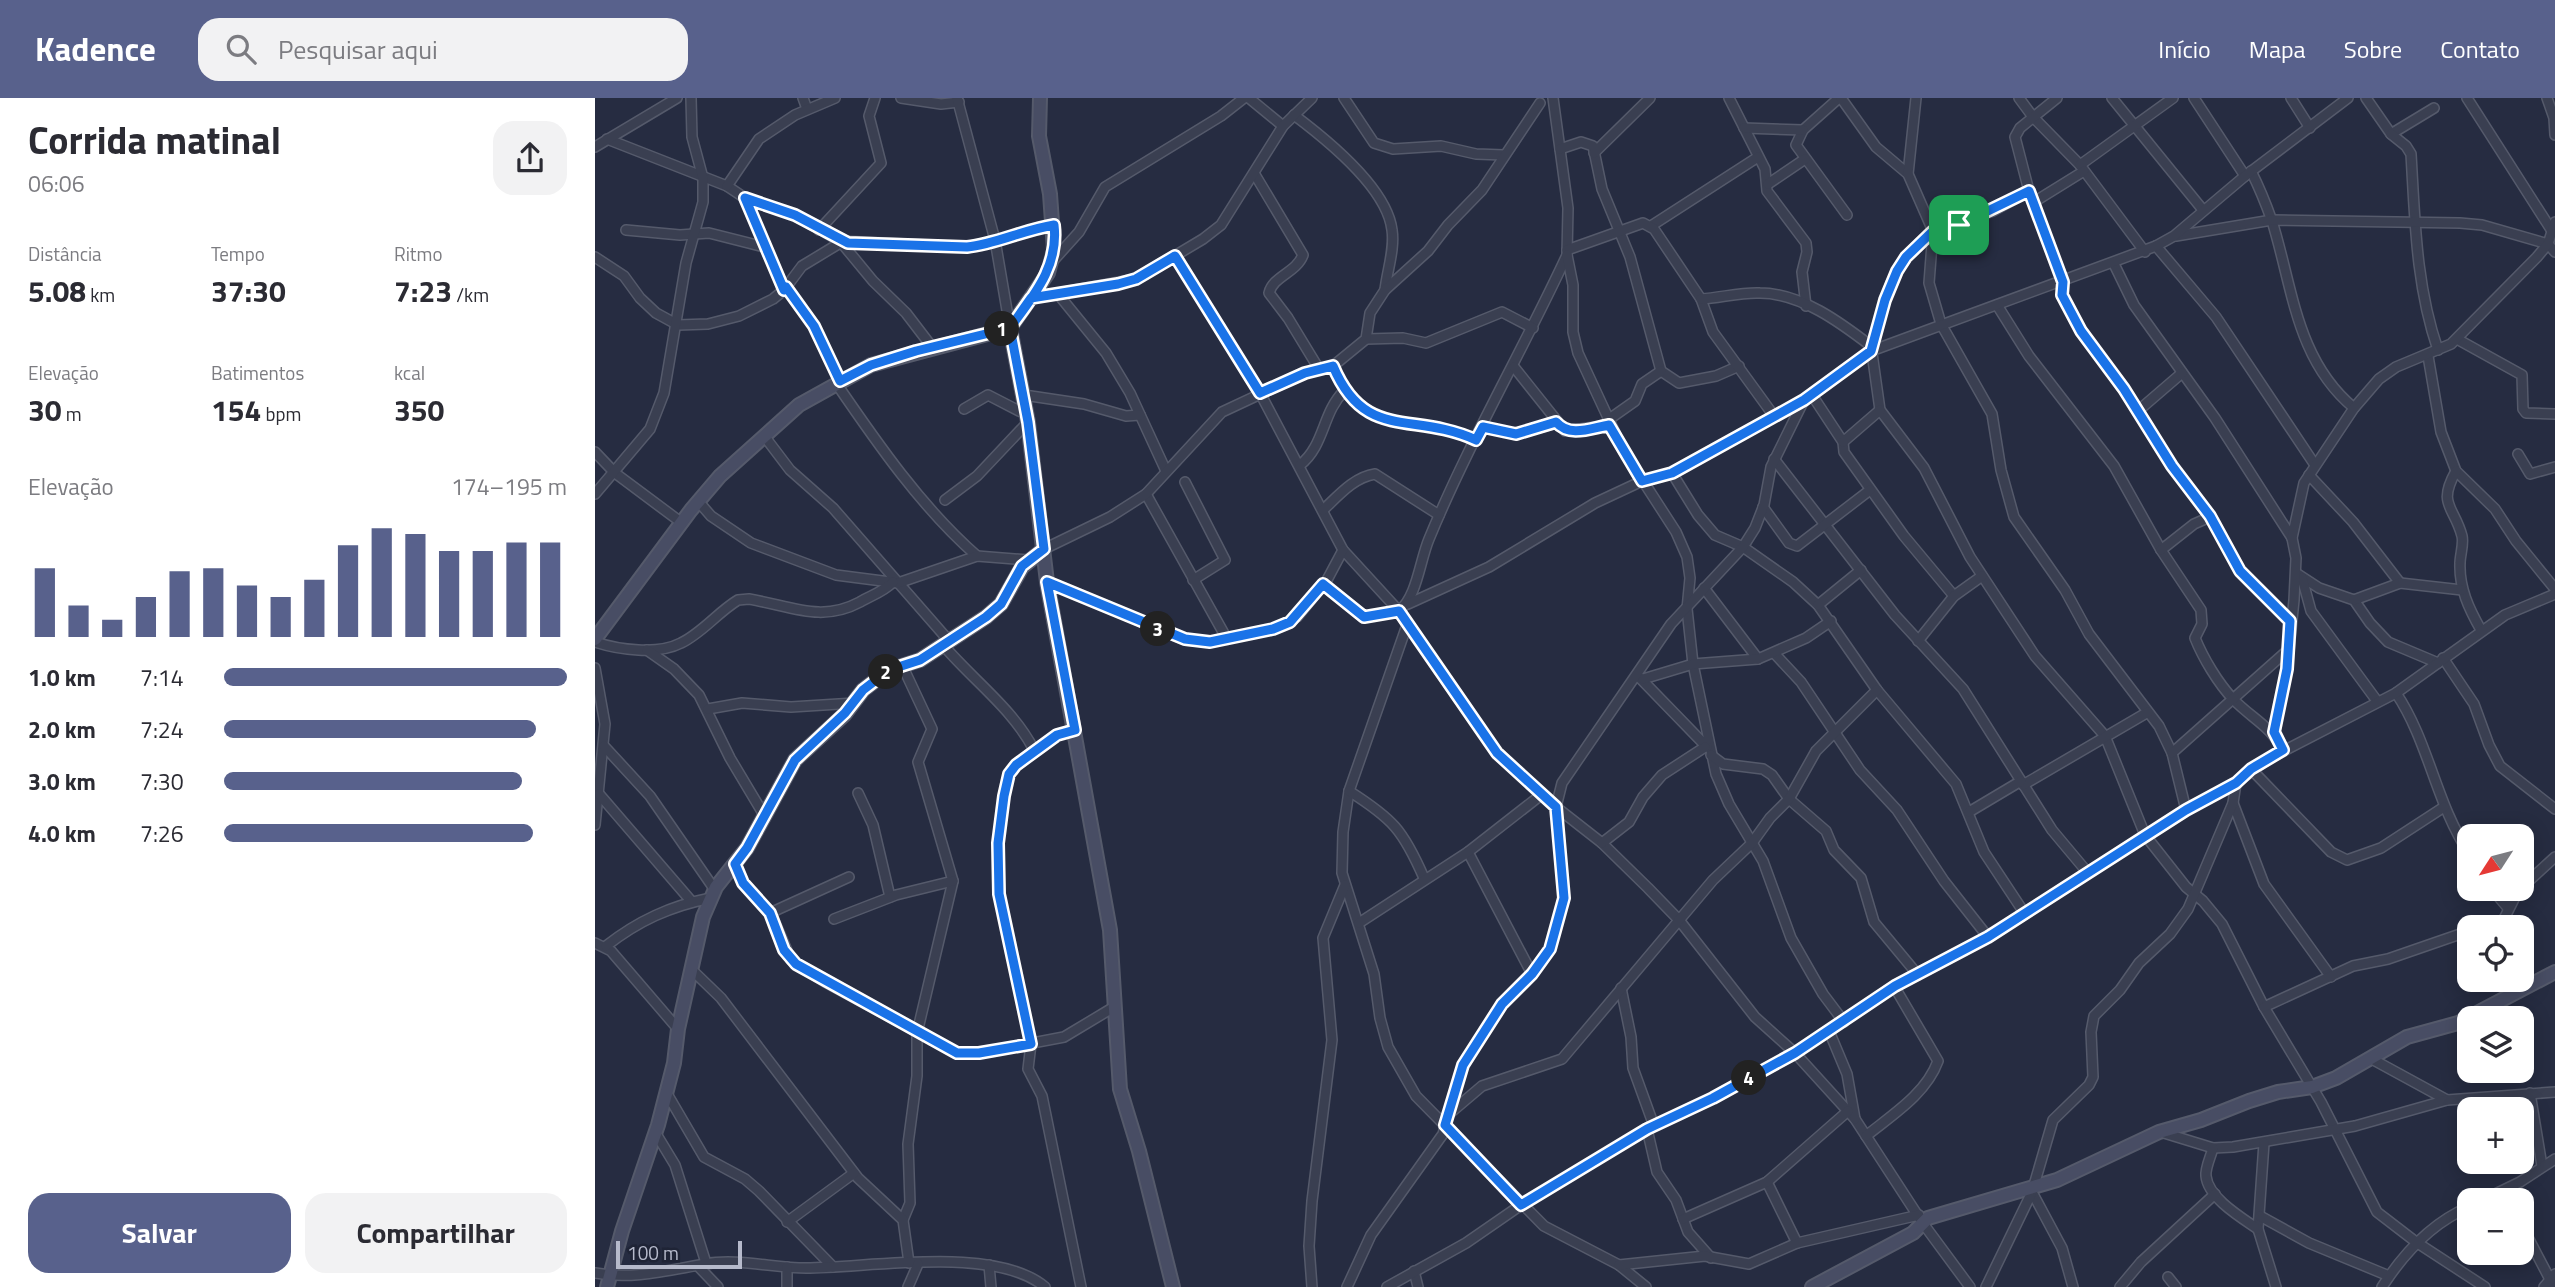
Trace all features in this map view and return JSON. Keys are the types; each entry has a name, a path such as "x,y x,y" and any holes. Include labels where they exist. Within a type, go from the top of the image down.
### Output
{"street":[{"path":"596,145 677,98"},
{"path":"595,494 650,429 659,412 678,325 686,263 703,202 703,178 692,137 691,98"},
{"path":"803,98 807,109"},
{"path":"727,186 759,139 807,109 835,98"},
{"path":"820,230 881,163 869,116 875,98"},
{"path":"901,98 941,104 958,100 995,240 1028,418 1047,582 1110,930 1115,968 1114,1007 1119,1089 1139,1150 1173,1287"},
{"path":"1040,98 1039,136 1054,225 1052,262"},
{"path":"1028,561 977,556 895,582 851,607 823,615 749,599 738,600 681,643 647,650 595,640 698,501 720,476 799,405 871,365 1010,328 1052,262 1079,232 1105,187 1246,98 1283,126"},
{"path":"1031,298 1136,279 1221,225 1283,126 1312,98"},
{"path":"1344,98 1374,143 1393,149 1441,146 1476,154 1504,155"},
{"path":"1594,153 1650,98"},
{"path":"1729,98 1758,157 1768,184 1767,191 1806,243 1807,252 1802,272 1806,306"},
{"path":"1847,215 1796,145 1803,131 1840,98 1876,147 1908,174 1933,231 1929,283 1941,324 1992,414 2009,503 2020,528 2065,590 2096,644 2148,712 2172,753 2186,810"},
{"path":"1908,174 1916,98"},
{"path":"2019,98 2033,117 2082,168 2145,252"},
{"path":"2057,98 2033,117 2015,137 2029,191 2063,282 2062,295 2081,331 2139,410 2172,466 2210,516 2240,571 2290,621"},
{"path":"2112,98 2203,210"},
{"path":"2034,202 2082,168 2134,124 2173,98"},
{"path":"2194,98 2248,174 2272,220 2305,344 2323,376 2354,408"},
{"path":"2291,98 2309,128"},
{"path":"1323,584 1364,617 1399,611 1408,604 1489,568 1595,503 1642,481 1672,473 1808,397 1871,349 2114,264 2157,246 2174,236 2248,174 2348,98"},
{"path":"2366,98 2391,134 2406,146 2411,154 2413,223 2421,288 2438,350"},
{"path":"2377,701 2311,611 2299,576 2292,538 2296,511 2315,465 2354,408 2386,372 2428,356 2457,339 2516,282 2548,244 2554,227 2467,98"},
{"path":"2547,98 2555,118 2555,135"},
{"path":"1366,339 1370,313 1385,290 1429,251 1447,225 1482,190 1536,100 1552,103 1568,208 1567,253 1573,285 1572,313 1578,353 1609,423 1642,481 1676,532 1687,557 1690,578 1687,609 1693,664 1704,705 1708,749 1729,804 1775,888 1791,938 1823,994 1844,1022"},
{"path":"2391,134 2434,107"},
{"path":"1294,115 1346,156 1382,206 1392,227 1393,240 1385,290"},
{"path":"1744,128 1803,131"},
{"path":"607,139 727,186 745,198 795,215 840,242 906,313 932,347"},
{"path":"1560,149 1581,142 1593,146 1602,189 1621,231 1659,353 1661,371 1679,383 1716,376 1739,366"},
{"path":"1651,226 1758,157"},
{"path":"1768,184 1805,159"},
{"path":"1254,173 1303,255 1300,264 1271,286 1269,293 1289,317 1319,369"},
{"path":"2029,191 1984,215 1933,231 1897,271 1871,349 1880,410 1924,468 1982,576 2051,678 2105,736 2145,835 2194,895 2222,924 2264,1007 2312,1087 2377,1212 2416,1242 2485,1287"},
{"path":"745,198 764,247 785,289 814,326 838,382 922,498 957,538 977,556"},
{"path":"2174,236 2272,220 2482,225 2548,244 2555,252"},
{"path":"1408,604 1420,561 1439,515 1514,367 1567,253 1643,223 1651,226 1701,299 1713,332 1774,416"},
{"path":"595,257 624,276 648,307 678,325 708,324 739,316 785,289 802,266 840,242 967,247 984,245 1024,230 1054,225"},
{"path":"626,230 680,235 695,232 727,235 764,247"},
{"path":"2157,246 2224,328 2291,434 2315,465"},
{"path":"1175,256 1260,393 1343,550 1399,611 1497,753 1541,795 1602,843 1679,920 1755,1017 1795,1053 1855,1119 1920,1219 1970,1287"},
{"path":"2114,264 2134,305 2292,538"},
{"path":"1701,299 1761,293 1806,306 1840,322 1871,349"},
{"path":"1058,294 1106,353 1140,415 1165,471"},
{"path":"1997,305 2029,356 2114,466 2161,550 2200,610 2202,624 2195,638 2233,699 2274,732 2283,750"},
{"path":"608,1281 674,1063 678,1029 691,969 713,894 747,848 795,760 814,746 873,680 902,665 920,660 947,644 1001,604 1028,561 1044,549 1110,517 1146,494 1214,418 1260,393 1333,366 1366,339 1403,338 1426,343 1502,312 1533,328"},
{"path":"2457,339 2522,375 2523,409 2526,413 2555,414"},
{"path":"1387,1287 1466,1243 1521,1205 1651,1128 1795,1053 1895,986 1988,937 2145,835 2236,783 2251,769 2396,693 2481,630 2555,591 2495,509 2456,471 2441,432 2428,356"},
{"path":"1333,366 1344,391 1357,406 1370,414 1456,431 1476,440"},
{"path":"1514,367 1556,422 1565,430 1577,431 1609,423 1635,401 1642,384 1661,371"},
{"path":"2139,410 2182,373"},
{"path":"1300,465 1318,446 1329,411 1344,391"},
{"path":"964,409 988,395 1028,418"},
{"path":"1024,395 1084,404 1126,416 1140,415"},
{"path":"1808,397 1843,442 1844,452 1870,490 1925,564 1954,596"},
{"path":"1347,1287 1371,1235 1439,1140 1463,1065 1502,1004 1532,974 1550,949 1564,898 1556,807 1562,783 1639,677 1671,624 1743,547 1763,507 1775,459 1808,397"},
{"path":"1843,442 1880,410"},
{"path":"944,500 977,475 1028,418"},
{"path":"1483,427 1516,434 1556,422"},
{"path":"765,437 790,470 833,508 982,688 1013,717 1034,750"},
{"path":"595,452 615,473 682,523"},
{"path":"2518,454 2530,474 2555,467"},
{"path":"1775,459 1918,641 1963,689 2052,830 2088,873"},
{"path":"2456,471 2446,496 2448,508 2462,536 2459,573 2462,590 2481,630"},
{"path":"1672,473 1698,515 1715,535 1743,547 1793,582 1831,621 1877,690 1956,784 1985,852 2025,914"},
{"path":"1323,510 1347,488 1366,475 1375,474 1439,515"},
{"path":"2309,475 2353,522 2400,583"},
{"path":"1185,482 1226,560 1193,580"},
{"path":"1763,507 1793,546 1870,490"},
{"path":"1146,494 1227,639"},
{"path":"698,501 712,516 759,547 836,575 895,582"},
{"path":"2161,550 2210,516"},
{"path":"1047,582 1185,639 1210,642 1290,622 1323,584 1343,550"},
{"path":"1818,605 1861,570"},
{"path":"1918,641 1954,596 1982,576"},
{"path":"2299,576 2329,593 2354,600 2400,583 2462,590"},
{"path":"2274,732 2299,576"},
{"path":"1704,588 1758,659"},
{"path":"2354,600 2388,642 2441,661 2474,704 2500,766 2555,808"},
{"path":"1639,677 1693,664 1758,659 1775,653 1831,621"},
{"path":"1407,625 1349,791 1343,832 1345,885 1374,974 1380,1017 1388,1047 1416,1096 1543,1226 1619,1265 1646,1287"},
{"path":"647,650 674,669 708,709 730,758 764,815"},
{"path":"2172,753 2288,650"},
{"path":"1775,653 1801,682 1860,770 1912,830 1944,881 1988,937"},
{"path":"902,665 932,729 918,762 953,881 917,1032 917,1076 908,1144 909,1203 903,1220 913,1263 908,1287"},
{"path":"595,668 605,724 595,825"},
{"path":"1639,677 1723,764 1763,769 1772,775 1789,799 1826,831 1834,850 1861,878 1874,922 1918,975"},
{"path":"1449,1114 1482,1086 1562,1059 1713,880 1752,844 1770,818 1789,799 1809,762 1877,690"},
{"path":"2396,693 2417,732 2444,807 2457,831"},
{"path":"708,709 742,703 791,707 855,703"},
{"path":"1969,812 2148,712"},
{"path":"1075,730 1057,735 1034,750 1009,774 998,843 999,894 1031,1044 1028,1069 1042,1096 1081,1287"},
{"path":"604,746 650,796 713,894"},
{"path":"1602,843 1629,822 1643,797 1662,775 1708,749"},
{"path":"2251,769 2331,852 2347,860 2381,848 2444,807"},
{"path":"1986,1287 2034,1189 2053,1120 2089,1085 2093,1077 2091,1032 2094,1016 2120,990 2139,963 2170,934 2188,909 2233,803 2236,783"},
{"path":"598,790 692,902"},
{"path":"1349,791 1375,807 1403,834 1424,878"},
{"path":"858,793 873,825 890,897"},
{"path":"1359,923 1424,878 1468,852 1541,795"},
{"path":"2233,803 2264,884 2331,977"},
{"path":"1468,852 1532,974"},
{"path":"2534,876 2555,858"},
{"path":"735,864 743,883 770,913 784,950 796,964 957,1053 967,1054 1064,1037 1114,1007"},
{"path":"770,913 849,877"},
{"path":"834,919 890,897 953,881"},
{"path":"1312,1287 1309,1246 1312,1201 1332,1040 1323,938 1345,885"},
{"path":"606,946 641,922 678,905 713,894"},
{"path":"2502,901 2508,908"},
{"path":"2505,915 2512,901"},
{"path":"1334,908 1351,908"},
{"path":"2264,1007 2353,966 2388,959 2457,935"},
{"path":"595,943 606,946 678,1029"},
{"path":"691,969 721,998 854,1173 903,1220"},
{"path":"1619,1265 1711,1258 1749,1264 1797,1243 1920,1219 2034,1189 2159,1132 2201,1120 2278,1091 2312,1087 2357,1068 2407,1037 2458,1023 2555,972"},
{"path":"1866,1136 1913,1097 1930,1077 1938,1061 1895,986"},
{"path":"1621,988 1632,1037 1633,1069 1651,1128 1654,1165 1688,1232 1711,1258"},
{"path":"1829,1031 1847,1074 1855,1119"},
{"path":"2370,1058 2447,1100"},
{"path":"665,1091 703,1157 744,1179 834,1267"},
{"path":"2159,1132 2213,1148 2264,1143 2447,1100 2555,1092"},
{"path":"2531,1093 2542,1166"},
{"path":"1683,1219 1767,1182 1848,1111"},
{"path":"655,1132 675,1166 702,1265 718,1287"},
{"path":"2264,1143 2258,1229 2272,1285"},
{"path":"2213,1148 2206,1178 2215,1194 2258,1229"},
{"path":"2509,1188 2555,1158"},
{"path":"787,1222 854,1173"},
{"path":"1767,1182 1797,1243"},
{"path":"2034,1189 2058,1238 2073,1287"},
{"path":"2120,1287 2141,1262 2215,1194"},
{"path":"2382,1287 2416,1242 2435,1226 2457,1214"},
{"path":"2260,1216 2309,1243 2389,1276"},
{"path":"1812,1287 1900,1240 1920,1219"},
{"path":"2534,1249 2551,1282"},
{"path":"595,1273 608,1281 702,1265 989,1265 1018,1270 1045,1287"},
{"path":"989,1265 991,1287"},
{"path":"787,1267 787,1287"},
{"path":"1414,1271 1418,1287"},
{"path":"2168,1277 2176,1287"}],"route":[{"path":"1959,225 1933,231 1906,257 1885,300 1871,351 1804,400 1672,473 1642,481 1609,425 1577,431 1565,430 1556,422 1534,431 1516,434 1483,427 1476,440 1456,431 1370,414 1357,406 1344,391 1333,366 1305,373 1260,393 1175,256 1136,279 1099,288 1031,298 1010,328 871,365 840,381 814,326 786,287 784,290 772,267 745,198 795,215 848,243 967,247 984,245 1024,230 1054,225 1055,237 1048,274 1031,298 1025,307 1010,328 1024,395 1040,535 1044,549 1022,566 1001,604 986,617 920,660 903,664 873,680 814,746 795,760 747,848 735,864 743,883 772,916 784,950 791,960 825,982 957,1053 979,1053 1031,1044 999,894 998,843 1009,774 1016,765 1046,742 1057,735 1075,730 1047,582 1148,625 1196,642 1210,642 1273,629 1290,622 1323,584 1358,615 1376,616 1399,611 1497,753 1556,807 1564,898 1550,949 1532,974 1502,1004 1463,1065 1454,1087 1445,1125 1521,1205 1647,1129 1713,1098 1795,1053 1895,986 1988,937 2145,835 2236,783 2251,769 2283,750 2274,732 2287,669 2290,621 2265,599 2240,571 2210,516 2172,466 2148,424 2081,331 2062,295 2063,282 2029,191 1993,211 1959,225"}]}
